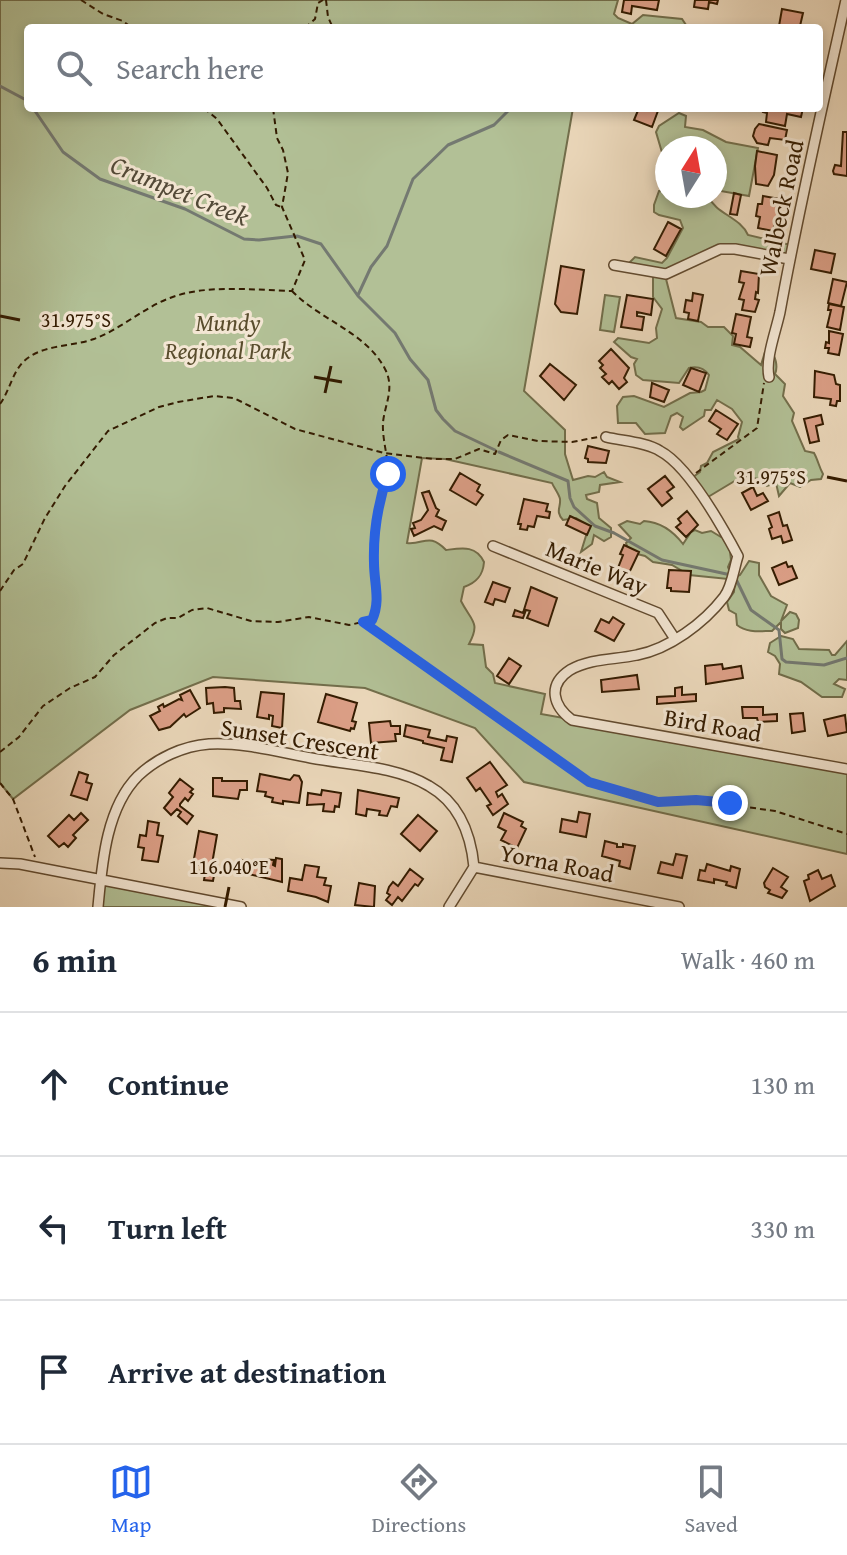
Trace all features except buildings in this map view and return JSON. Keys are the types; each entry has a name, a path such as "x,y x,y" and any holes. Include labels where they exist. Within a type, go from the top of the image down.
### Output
{"street":[{"name":"Walbeck Road","path":"823,105 846,0"},
{"name":"Walbeck Road","path":"769,377 766,366 774,342 821,112"},
{"path":"614,265 666,274 720,249 789,259"},
{"path":"606,437 660,450 688,479 720,522 738,556 726,595 690,630 675,639"},
{"name":"Marie Way","path":"493,546 658,613 675,639"},
{"name":"Bird Road","path":"675,639 639,655 596,660 569,671 557,684 555,703 572,720 847,769"},
{"name":"Sunset Crescent","path":"98,907 100,880 115,809 127,789 157,762 179,750 209,744 242,746 398,774 429,786 453,807 464,825 472,844 474,867"},
{"path":"0,863 41,868 241,907"},
{"name":"Yorna Road","path":"449,907 474,867 679,907"}],"path":[{"path":"81,0 127,24"},
{"path":"309,24 315,19 318,3 325,0 331,24"},
{"path":"209,112 267,188 276,205 282,207"},
{"path":"274,112 277,138 288,173 282,191 282,207 305,260 292,291"},
{"path":"0,404 16,370 27,358 47,349 70,346 105,335 167,299 219,288 292,291 307,307 354,336 375,354 386,371 390,388 383,422 388,474 378,505 374,564 378,608 372,620 349,625 309,617 278,622 251,621 207,608 192,610 178,618 167,618 155,623 114,655 95,677 70,688 43,706 19,737 0,752"},
{"path":"688,479 757,428 765,381 769,377"},
{"path":"0,591 14,570 23,564 45,518 65,486 108,431 159,407 214,396 234,398 295,429 384,453 433,459 455,459 479,449 496,454 501,440 508,435 538,441 572,442 606,437"},
{"path":"363,622 589,782 658,802 696,800 775,811 847,834"},
{"path":"0,783 13,799 41,868"}],"green space":[{"name":"Mundy Regional Park","path":"0,0 618,0 614,14 632,24 24,24 24,112 572,112 524,391 565,430 565,454 573,480 595,477 604,472 607,477 620,482 600,485 599,492 586,495 587,499 597,503 599,518 611,528 611,537 604,541 594,535 592,544 581,552 589,526 576,518 563,520 559,512 559,497 552,483 445,459 422,458 407,543 431,540 446,550 473,550 481,557 484,562 482,571 475,581 464,587 461,601 474,626 469,644 483,645 486,667 493,674 495,683 545,694 541,714 847,769 847,854 524,782 475,728 365,688 213,677 130,710 13,799 0,783"},
{"name":"Mundy Regional Park","path":"643,15 682,19 685,24 632,24"},
{"path":"679,113 686,116 685,127 714,136 657,136 659,126"},
{"path":"727,142 758,148 749,196 727,192"},
{"path":"655,202 655,208 717,208 740,224 748,235 791,245 788,258 737,247 666,273 629,263 635,257 662,263 683,228 680,220 654,212"},
{"path":"653,274 665,275 676,318 701,322 708,327 724,327 733,336 732,345 740,347 761,365 765,352 772,353 776,362 775,374 785,384 783,396 794,413 792,421 805,451 814,453 823,474 821,479 811,480 800,487 790,483 779,496 776,483 767,486 758,479 743,476 703,500 689,480 700,472 701,466 707,463 713,452 739,439 742,422 732,409 717,400 711,410 705,410 704,416 683,430 680,427 683,417 677,413 671,416 665,433 645,434 636,423 618,423 617,406 623,397 634,396 664,407 690,393 705,390 709,375 703,369 692,367 679,383 643,380 636,375 634,364 637,359 614,342 618,338 649,343 657,338 656,328 662,309 653,297"},
{"path":"605,295 620,297 614,332 600,330"},
{"path":"627,521 661,525 683,544 695,530 702,533 711,531 721,537 728,535 731,560 728,567 731,574 728,579 689,575 672,565 653,562 645,556 629,552 626,543 631,538 619,525"},
{"path":"749,561 759,563 759,575 771,596 787,605 781,621 790,612 796,614 798,628 785,633 781,622 772,631 749,630 737,625 736,614 729,610 727,602 734,592 735,577 740,575"},
{"path":"781,636 793,639 799,649 829,650 832,655 847,641 847,680 839,679 834,684 845,689 842,697 822,697 801,682 779,674 780,664 768,652 770,643"},
{"path":"100,880 241,907 98,907"}],"waterway":[{"name":"Crumpet Creek","path":"0,86 24,99"},
{"name":"Crumpet Creek","path":"36,112 63,152 100,179 185,209 244,239 295,236"},
{"path":"358,295 371,267 387,246 413,179 448,145 494,125 507,112"},
{"name":"Crumpet Creek","path":"297,236 321,244 358,296 395,333 410,359 428,380 436,410 443,419 455,431 495,450"},
{"name":"Crumpet Creek","path":"499,452 568,481 574,507 595,526 662,560 731,575"},
{"name":"Crumpet Creek","path":"735,577 751,610 779,630 782,659 786,662 824,665 847,658"}],"route":[{"path":"388,474 376,519 374,564 378,608 372,620 363,622 589,782 658,802 696,800 730,803"}]}
